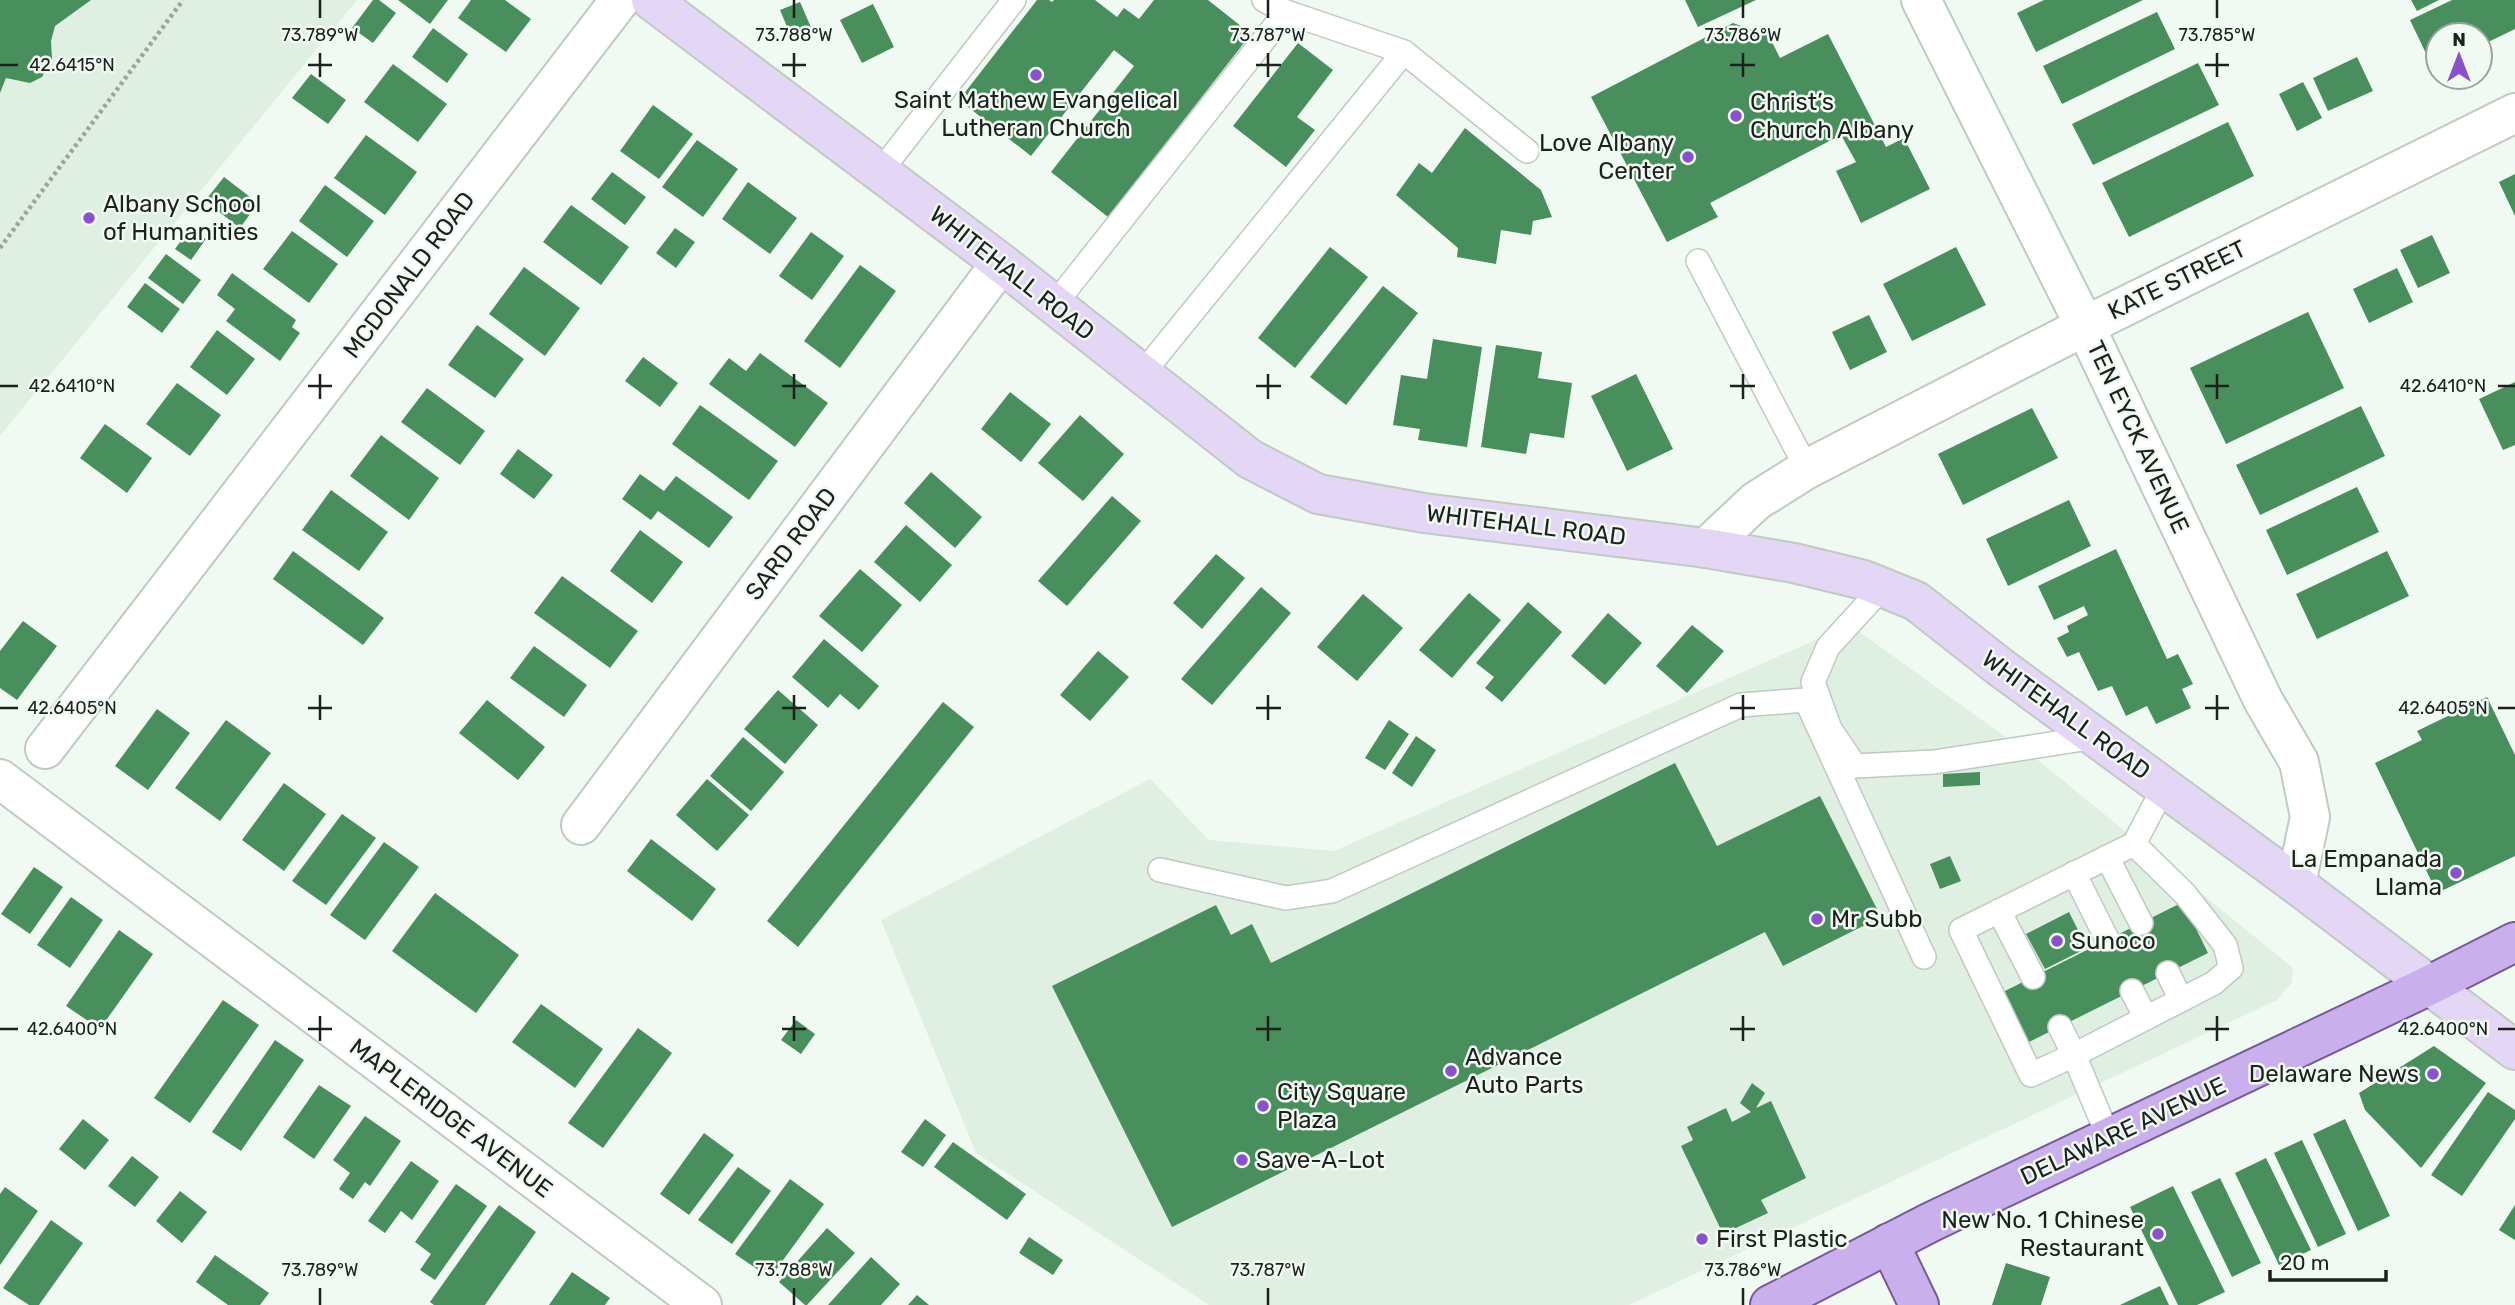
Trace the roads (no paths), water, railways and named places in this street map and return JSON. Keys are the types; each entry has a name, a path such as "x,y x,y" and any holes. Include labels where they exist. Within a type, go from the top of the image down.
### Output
{"main road":[{"name":"DELAWARE AVENUE","path":"1770,1305 1889,1243 2515,942"},
{"path":"1889,1243 1919,1305"}],"street":[{"name":"MCDONALD ROAD","path":"45,749 620,0"},
{"name":"WHITEHALL ROAD","path":"652,0 1000,263 1250,459 1318,494 1424,513 1706,548 1794,563 1864,580 1916,601 2000,667 2296,884 2515,1051"},
{"name":"TEN EYCK AVENUE","path":"1921,0 2085,326 2263,700 2299,762 2310,817 2296,884"},
{"name":"KATE STREET","path":"1706,548 1756,501 1807,469 2085,326 2515,113"},
{"name":"SARD ROAD","path":"581,825 1000,263"},
{"name":"MAPLERIDGE AVENUE","path":"0,779 702,1305"}],"lane":[{"path":"880,172 1014,0"},
{"path":"1264,0 1286,12 1404,52 1527,151"},
{"path":"1054,305 1286,12"},
{"path":"1142,373 1404,52"},
{"path":"1698,261 1807,469"},
{"path":"1883,587 1828,646 1813,682 1825,731 1855,766 1934,761 2096,737"},
{"path":"1160,870 1286,898 1332,891 1741,705 1806,700 1825,731 1924,957"},
{"path":"2134,844 2185,894 2225,945 2231,968 2214,983 2031,1075 1961,930 2134,844 2164,787"},
{"path":"2107,857 2141,923"},
{"path":"2074,873 2107,939"},
{"path":"1999,911 2033,977"},
{"path":"2168,974 2181,1000"},
{"path":"2132,991 2146,1018"},
{"path":"2060,1027 2109,1138"}],"place":[{"name":"Saint Mathew Evangelical Lutheran Church","path":"1036,75"},
{"name":"Christ’s Church Albany","path":"1736,116"},
{"name":"Love Albany Center","path":"1688,157"},
{"name":"Albany School of Humanities","path":"89,218"},
{"name":"La Empanada Llama","path":"2456,873"},
{"name":"Mr Subb","path":"1817,919"},
{"name":"Sunoco","path":"2057,941"},
{"name":"Advance Auto Parts","path":"1451,1071"},
{"name":"Delaware News","path":"2433,1074"},
{"name":"City Square Plaza","path":"1263,1106"},
{"name":"Save-A-Lot","path":"1242,1160"},
{"name":"New No. 1 Chinese Restaurant","path":"2158,1234"},
{"name":"First Plastic","path":"1702,1239"}]}
